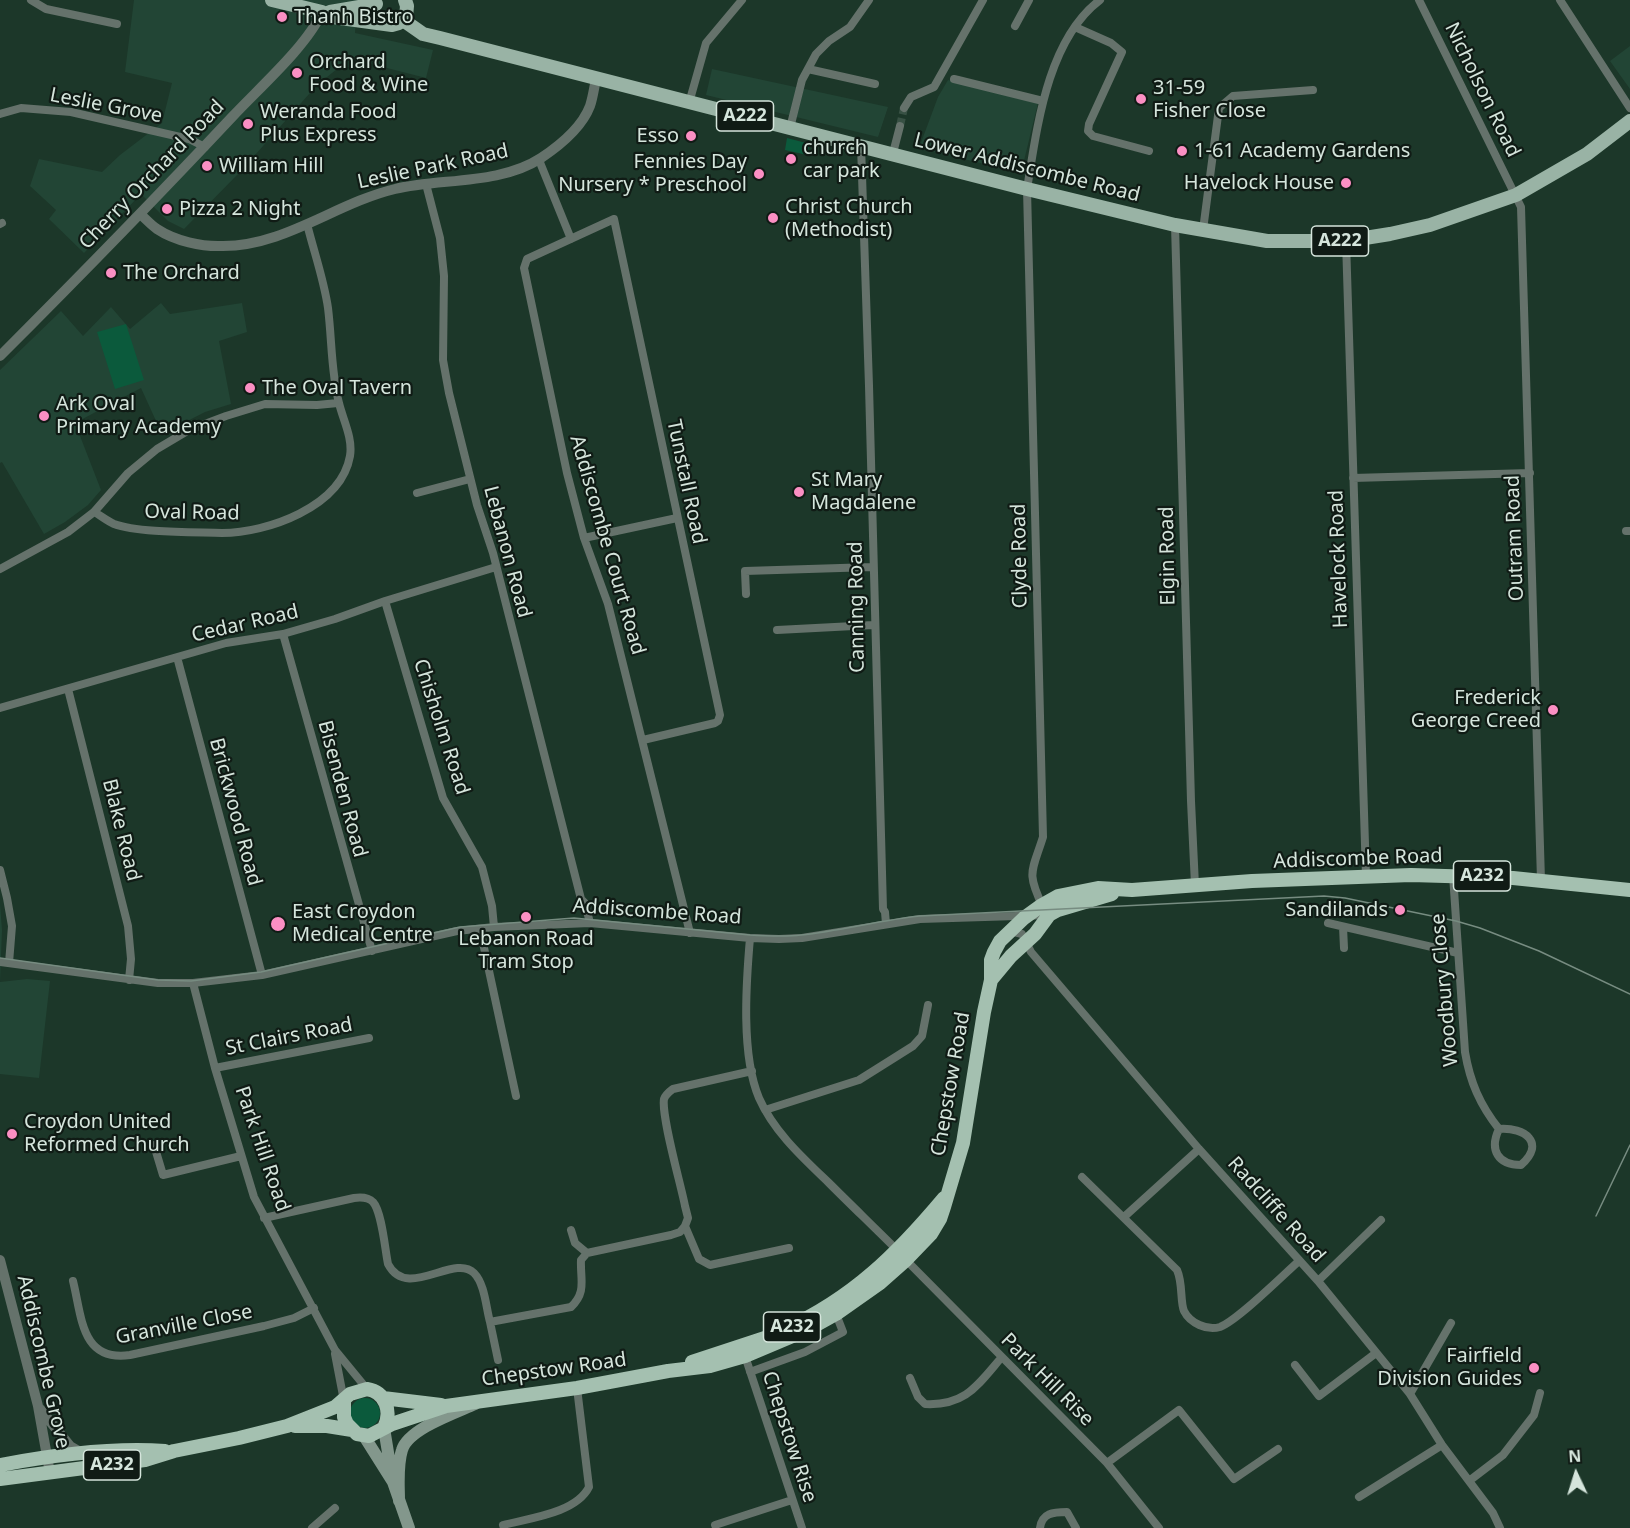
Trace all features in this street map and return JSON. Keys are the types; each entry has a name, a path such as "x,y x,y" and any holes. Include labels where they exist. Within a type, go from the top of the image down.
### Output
{"highway":[{"name":"Addiscombe Road","path":"1026,943 1041,928 1046,910 1058,896 1098,888 1122,891 1366,876 1453,875 1541,880 1630,890"},
{"name":"Addiscombe Road","path":"1010,932 1028,915 1046,910"},
{"name":"Chepstow Road","path":"668,1371 768,1337 821,1312 902,1255 935,1226 940,1219 963,1143 991,980 992,957 1000,941 1010,932"},
{"name":"Chepstow Road","path":"991,980 1011,956 1026,943"},
{"name":"Chepstow Road","path":"384,1428 446,1406 577,1388 668,1371 710,1366 745,1356 809,1329 836,1314 880,1283 902,1255"},
{"path":"367,1389 376,1391 383,1398 388,1417 384,1428 375,1434 358,1433 344,1417 344,1401 355,1392 367,1389"},
{"name":"Chepstow Road","path":"383,1398 446,1406"},
{"name":"A232","path":"0,1479 145,1460 174,1451 287,1426 335,1407 344,1401"},
{"name":"A232","path":"287,1426 327,1426 358,1433"},
{"name":"A232","path":"0,1465 82,1454 148,1450 174,1451"}],"main road":[{"path":"272,0 322,12 333,17 392,25 403,21 407,13 405,0"},
{"path":"322,12 352,9 377,2 376,12 378,18 384,23"},
{"name":"Lower Addiscombe Road","path":"403,21 423,34 689,103 1175,225 1267,241 1346,240 1390,234 1430,225 1516,195 1587,154 1630,121"},
{"path":"399,1501 401,1454 408,1439 423,1428 482,1400"},
{"path":"384,1428 393,1482 409,1528"},
{"path":"358,1433 393,1482"}],"street":[{"path":"31,0 46,9 117,24"},
{"path":"689,103 706,43 742,0"},
{"path":"790,128 802,80 816,54 829,41 850,27 869,0"},
{"path":"904,108 911,97 934,87 982,0"},
{"path":"1015,26 1029,0"},
{"name":"Nicholson Road","path":"1419,0 1516,195"},
{"path":"1560,0 1630,108"},
{"name":"Clyde Road","path":"1046,910 1035,890 1031,875 1043,837 1027,189 1043,101 1065,42 1094,1"},
{"name":"Cherry Orchard Road","path":"0,356 205,147 303,40 322,12"},
{"path":"1075,27 1111,43 1122,52 1089,124 1088,131 1093,136 1149,151"},
{"path":"808,69 874,84"},
{"name":"Leslie Park Road","path":"140,214 158,230 191,243 222,246 251,244 279,236 365,198 397,189 486,177 521,168 539,160 554,149 576,127 590,106 597,79"},
{"path":"954,79 1043,101"},
{"path":"1203,230 1219,108 1233,96 1313,90"},
{"name":"Leslie Grove","path":"0,114 21,108 71,112 189,140 205,147"},
{"path":"893,153 900,126"},
{"name":"Canning Road","path":"861,145 869,384 873,625 883,909 886,924"},
{"path":"539,160 571,239"},
{"name":"Lebanon Road","path":"426,184 440,238 444,276 443,360 449,393 581,899 585,903 590,923"},
{"name":"Outram Road","path":"1516,195 1521,207 1541,880"},
{"name":"Tunstall Road","path":"571,239 614,219 720,716 715,723 643,740"},
{"name":"Oval Road","path":"94,512 114,524 135,528 188,532 246,531 288,520 314,505 331,490 347,468 350,446 338,403 328,306 307,224"},
{"name":"Elgin Road","path":"1175,225 1195,885"},
{"name":"Addiscombe Court Road","path":"571,239 527,259 524,268 567,473 584,538 608,604 690,933"},
{"name":"Havelock Road","path":"1346,240 1366,876"},
{"path":"0,569 68,532 94,512 128,473 157,449 189,430 265,404 338,403"},
{"path":"1353,478 1530,473"},
{"path":"417,493 470,479"},
{"path":"584,538 677,518"},
{"name":"Cedar Road","path":"0,708 226,643 283,634 496,567"},
{"path":"746,594 745,571 872,567"},
{"name":"Chisholm Road","path":"385,601 443,798 482,867 492,906 494,927"},
{"path":"777,630 873,625"},
{"name":"Bisenden Road","path":"283,634 372,951"},
{"name":"Brickwood Road","path":"177,657 262,975"},
{"name":"Blake Road","path":"68,689 128,926 131,959 129,980"},
{"path":"0,870 8,898 12,926 4,962"},
{"name":"Woodbury Close","path":"1453,875 1465,1052 1476,1094 1499,1129"},
{"name":"Addiscombe Road","path":"4,962 129,980 194,983 262,975 457,931 480,928 590,923 750,938 802,938 886,924 942,918 1028,915"},
{"path":"1328,923 1458,953"},
{"path":"1343,927 1344,948"},
{"path":"480,928 516,1096"},
{"name":"Radcliffe Road","path":"1010,932 1022,934 1031,952 1199,1149 1318,1281 1410,1394 1442,1445 1493,1513 1500,1528"},
{"name":"Park Hill Rise","path":"750,938 747,1041 752,1071 758,1096 785,1139 1107,1463 1159,1528"},
{"name":"Park Hill Road","path":"194,983 214,1068 254,1197 335,1350 367,1389"},
{"path":"765,1110 846,1085 877,1069 918,1041 924,1028 928,1005"},
{"name":"St Clairs Road","path":"214,1068 369,1038"},
{"path":"490,1323 571,1306 579,1299 582,1290 581,1260 586,1253 681,1232 688,1218 665,1116 666,1095 673,1089 752,1071"},
{"path":"1499,1129 1517,1129 1527,1135 1531,1143 1531,1152 1521,1165 1511,1165 1502,1161 1498,1155 1494,1139 1499,1129"},
{"path":"154,1145 163,1175 241,1156"},
{"path":"1124,1217 1199,1149"},
{"path":"1082,1177 1177,1270 1182,1281 1184,1310 1193,1321 1201,1326 1220,1327 1234,1318 1299,1261"},
{"path":"264,1218 354,1198 367,1198 373,1202 378,1212 388,1264 392,1272 399,1277 409,1279 459,1268 468,1269 474,1273 480,1283 498,1360"},
{"path":"1318,1281 1381,1220"},
{"path":"685,1227 699,1259 710,1265 789,1248"},
{"path":"571,1230 575,1243 586,1253"},
{"name":"Addiscombe Grove","path":"0,1260 38,1406 50,1473"},
{"name":"Granville Close","path":"73,1281 87,1338 98,1350 111,1356 130,1355 264,1326 294,1318 314,1308"},
{"path":"750,1372 805,1352 843,1332 836,1314"},
{"path":"1410,1394 1450,1323"},
{"name":"Park Hill Road","path":"335,1350 344,1401"},
{"path":"1295,1365 1318,1396 1376,1353"},
{"name":"Chepstow Rise","path":"745,1356 802,1528"},
{"path":"910,1377 918,1397 925,1404 944,1403 961,1399 971,1393 1002,1358"},
{"path":"504,1528 503,1525 570,1507 584,1497 589,1487 577,1388"},
{"path":"1469,1481 1503,1455 1534,1415 1540,1393"},
{"path":"38,1406 70,1446 82,1454"},
{"path":"1107,1463 1179,1410 1234,1479 1278,1449"},
{"path":"1359,1497 1442,1445"},
{"path":"716,1525 792,1500"},
{"path":"312,1528 335,1508"},
{"path":"1040,1528 1041,1521 1046,1515 1066,1512 1076,1528"}],"shaded area":[{"path":"134,0 357,0 355,33 433,50 426,78 352,59 350,67 337,69 317,85 240,172 184,229 168,221 141,194 84,253 49,219 56,210 30,186 39,159 102,172 162,123 172,83 125,72"},
{"path":"1630,46 1630,89 1610,61"},
{"path":"712,69 888,107 878,137 706,95"},
{"path":"948,80 1038,103 1021,173 919,148 938,97"},
{"name":"Ark Oval Primary Academy","path":"161,303 170,314 242,303 247,332 219,341 231,404 205,412 162,434 141,388 75,423 101,490 88,505 44,534 2,462 0,463 0,370 61,311 83,336 111,307 130,329"},
{"path":"0,904 2,930 0,982"},
{"path":"27,979 50,981 39,1078 0,1074 0,982"}],"green space":[{"path":"787,138 810,144 807,155 785,150"},
{"path":"126,324 144,380 115,389 97,332"},
{"path":"365,1398 371,1399 379,1407 379,1419 371,1427 365,1428 359,1427 351,1419 350,1413 351,1407 359,1399"}],"tunnel":[{"path":"900,126 904,108"}],"tram line":[{"path":"0,958 158,980 191,981 261,972 460,927 574,918 750,935 788,936 920,916 1324,896 1345,898 1480,928 1539,951 1630,994"},
{"path":"1596,1216 1630,1145"}],"place":[{"name":"Thanh Bistro","path":"282,17"},
{"name":"Orchard Food & Wine","path":"297,73"},
{"name":"31-59 Fisher Close","path":"1141,99"},
{"name":"Weranda Food Plus Express","path":"248,124"},
{"name":"Esso","path":"691,136"},
{"name":"1-61 Academy Gardens","path":"1182,151"},
{"name":"church car park","path":"791,159"},
{"name":"William Hill","path":"207,166"},
{"name":"Fennies Day Nursery * Preschool","path":"759,174"},
{"name":"Havelock House","path":"1346,183"},
{"name":"Pizza 2 Night","path":"167,209"},
{"name":"Christ Church (Methodist)","path":"773,218"},
{"name":"The Orchard","path":"111,273"},
{"name":"The Oval Tavern","path":"250,388"},
{"name":"Ark Oval Primary Academy","path":"44,416"},
{"name":"St Mary Magdalene","path":"799,492"},
{"name":"Frederick George Creed","path":"1553,710"},
{"name":"Sandilands","path":"1400,910"},
{"name":"Lebanon Road Tram Stop","path":"526,917"},
{"name":"East Croydon Medical Centre","path":"278,924"},
{"name":"Croydon United Reformed Church","path":"12,1134"},
{"name":"Fairfield Division Guides","path":"1534,1368"}]}
